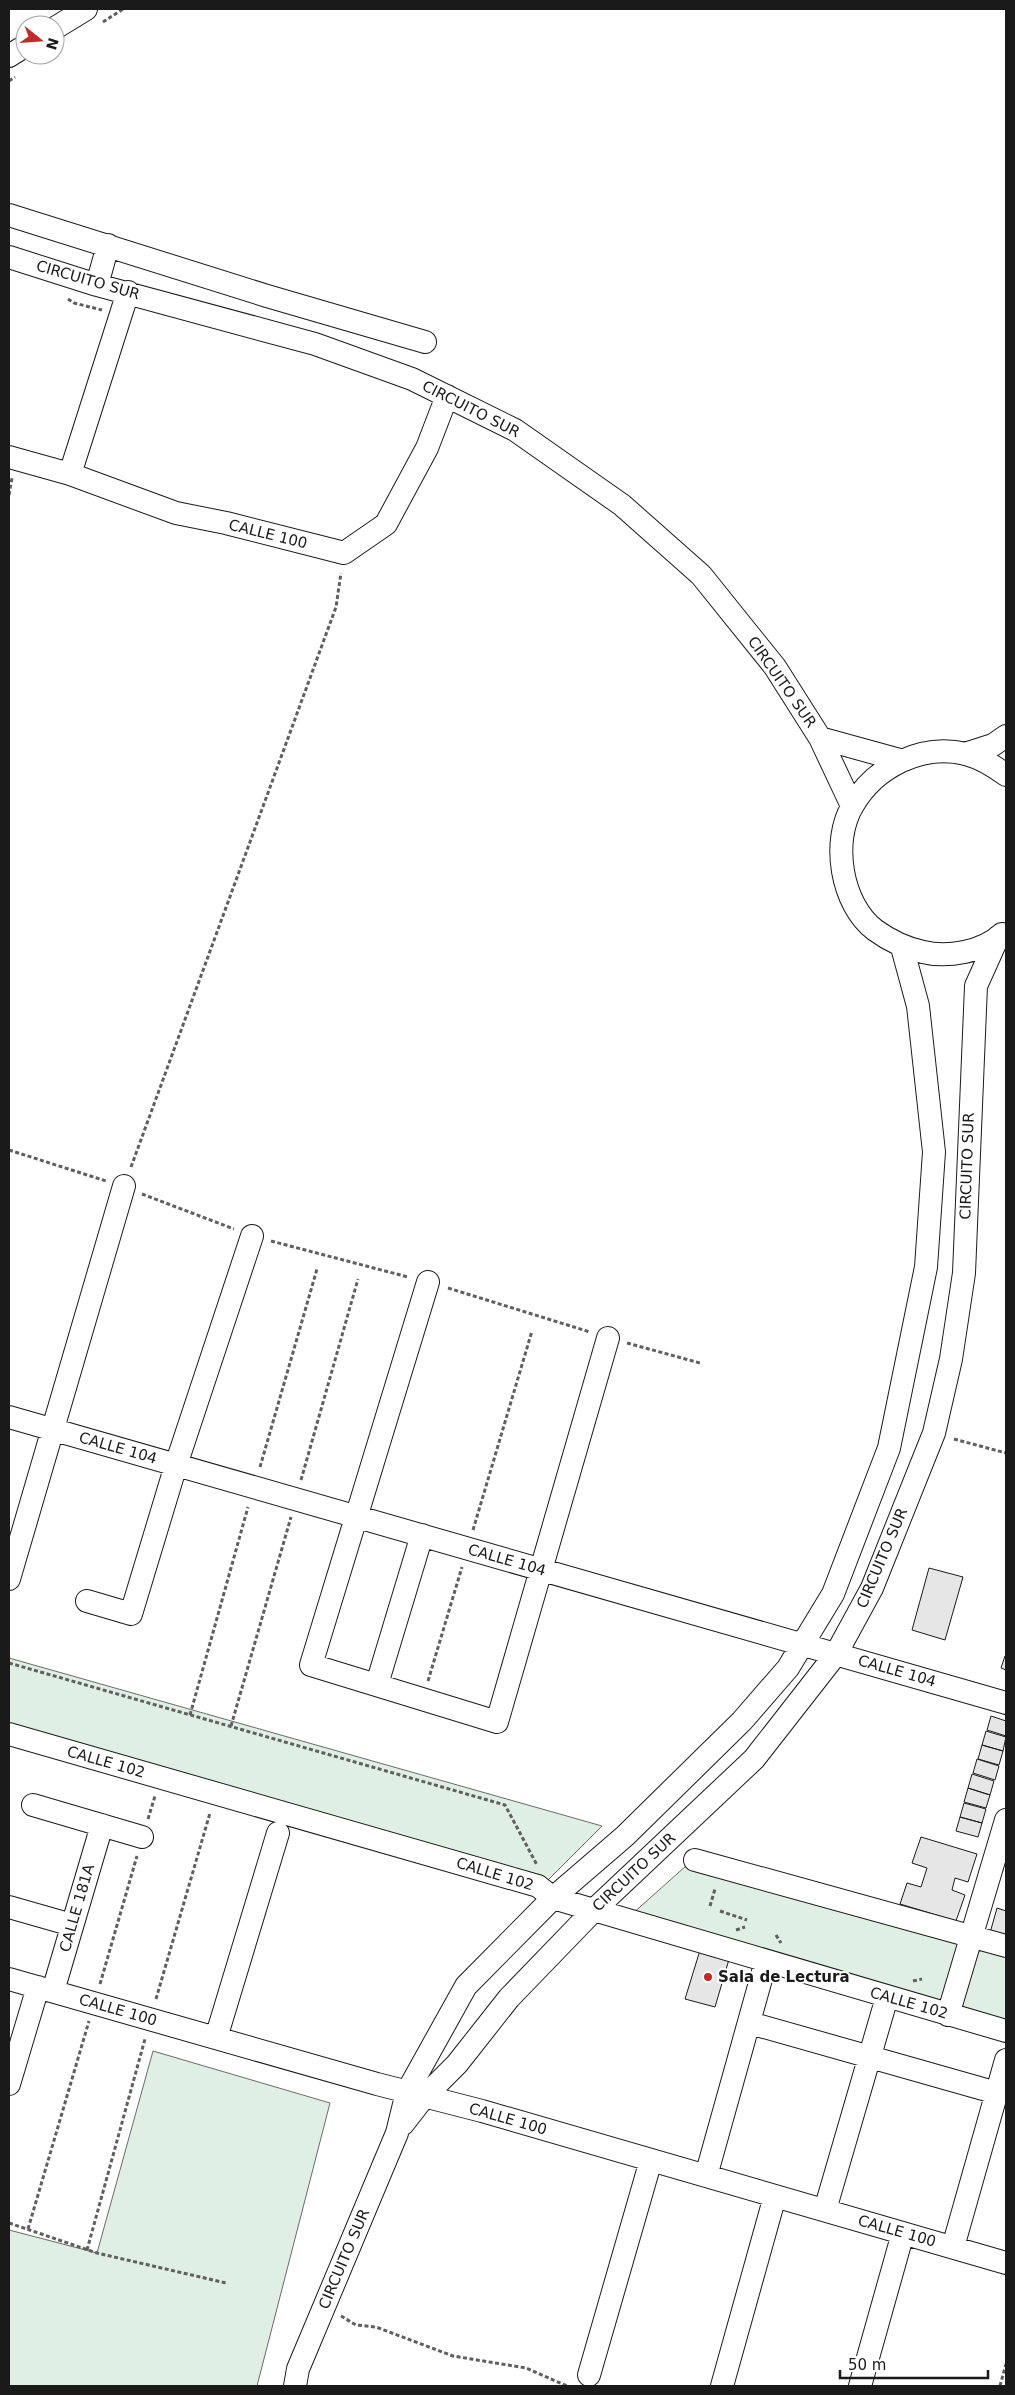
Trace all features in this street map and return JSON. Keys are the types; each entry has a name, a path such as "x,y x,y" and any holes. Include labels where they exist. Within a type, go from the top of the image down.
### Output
{"street":[{"path":"65,22 86,9"},
{"path":"9,215 267,296 425,342"},
{"path":"97,285 108,245"},
{"name":"CIRCUITO SUR","path":"9,257 97,285 315,344 412,379 515,430 622,505 701,575 775,668 820,738 852,806"},
{"path":"70,474 128,292"},
{"path":"257,327 267,296"},
{"path":"344,553 386,524 427,448 447,396"},
{"name":"CALLE 100","path":"9,457 70,474 176,513 226,523 344,553"},
{"path":"965,754 993,745 1006,736"},
{"name":"CIRCUITO SUR","path":"820,738 900,760"},
{"path":"1002,934 968,952 934,955 902,947 874,929 853,902 842,871 842,837 852,806 872,779 900,760 932,752 965,754 990,763 1006,775"},
{"name":"CIRCUITO SUR","path":"416,2094 457,2064 509,1998 594,1910 754,1759 836,1654 872,1588 934,1433 951,1359 964,1274 976,986 1002,934"},
{"name":"CIRCUITO SUR","path":"296,2386 298,2369 397,2133 466,1986 553,1898 625,1836 742,1721 788,1668 833,1594 889,1448 926,1266 934,1152 918,1006 902,947"},
{"path":"9,1579 51,1429 124,1186"},
{"path":"87,1601 131,1614 176,1464 252,1236"},
{"path":"428,1282 312,1665 497,1722 608,1338"},
{"name":"CALLE 104","path":"9,1417 1006,1703"},
{"path":"376,1684 422,1535"},
{"name":"CALLE 102","path":"9,1734 538,1886 553,1898 1006,2031"},
{"path":"33,1805 142,1837"},
{"path":"948,2015 970,1936 1000,1860 1006,1820"},
{"name":"CALLE 181A","path":"9,2084 72,1925 102,1825"},
{"path":"216,2038 278,1833"},
{"path":"695,1860 1006,1946"},
{"path":"9,1907 72,1925"},
{"path":"706,2176 766,1961"},
{"name":"CALLE 100","path":"9,1979 651,2160 1006,2263"},
{"path":"825,2210 887,1997"},
{"path":"750,2023 997,2093"},
{"path":"953,2247 1006,2060"},
{"path":"589,2375 651,2160"},
{"path":"722,2386 775,2196"},
{"path":"860,2386 904,2233"}],"path":[{"path":"9,1150 124,1186 336,607 344,553"},
{"path":"428,1282 608,1338 700,1363"},
{"path":"423,1698 532,1331"},
{"path":"934,1433 1006,1453"},
{"path":"9,1663 505,1805 537,1864 539,1874"},
{"path":"710,1906 715,1889"},
{"path":"720,1911 747,1920"},
{"path":"9,2223 97,2253 226,2283"},
{"path":"340,2316 356,2325 376,2327 454,2356 526,2368 567,2386"},
{"path":"1000,2386 1006,2364"}],"green space":[{"path":"9,1658 602,1826 545,1883 9,1728"},
{"path":"687,1865 1006,1952 1006,2024 631,1915"},
{"path":"153,2051 330,2103 257,2386 9,2386 9,2230 97,2253"}],"building":[{"path":"929,1568 963,1577 945,1640 912,1630"},
{"path":"1006,1656 1006,1670 1001,1668"},
{"path":"991,1716 1006,1721 1006,1736 987,1730"},
{"path":"986,1731 1006,1737 1003,1751 982,1745"},
{"path":"982,1745 1003,1751 999,1765 978,1759"},
{"path":"977,1759 999,1766 995,1780 973,1773"},
{"path":"972,1774 994,1781 990,1795 968,1788"},
{"path":"968,1788 990,1795 986,1808 964,1802"},
{"path":"964,1803 986,1809 982,1823 960,1817"},
{"path":"960,1817 982,1823 978,1837 956,1831"},
{"path":"921,1837 977,1854 968,1882 955,1878 952,1890 965,1895 956,1921 900,1904 907,1883 921,1887 927,1868 912,1863"},
{"path":"997,1908 1006,1911 1006,1938 990,1933"},
{"name":"Sala de Lectura","path":"701,1947 730,1956 715,2007 685,1999"}],"place":[{"name":"Sala de Lectura","path":"708,1977"}]}
